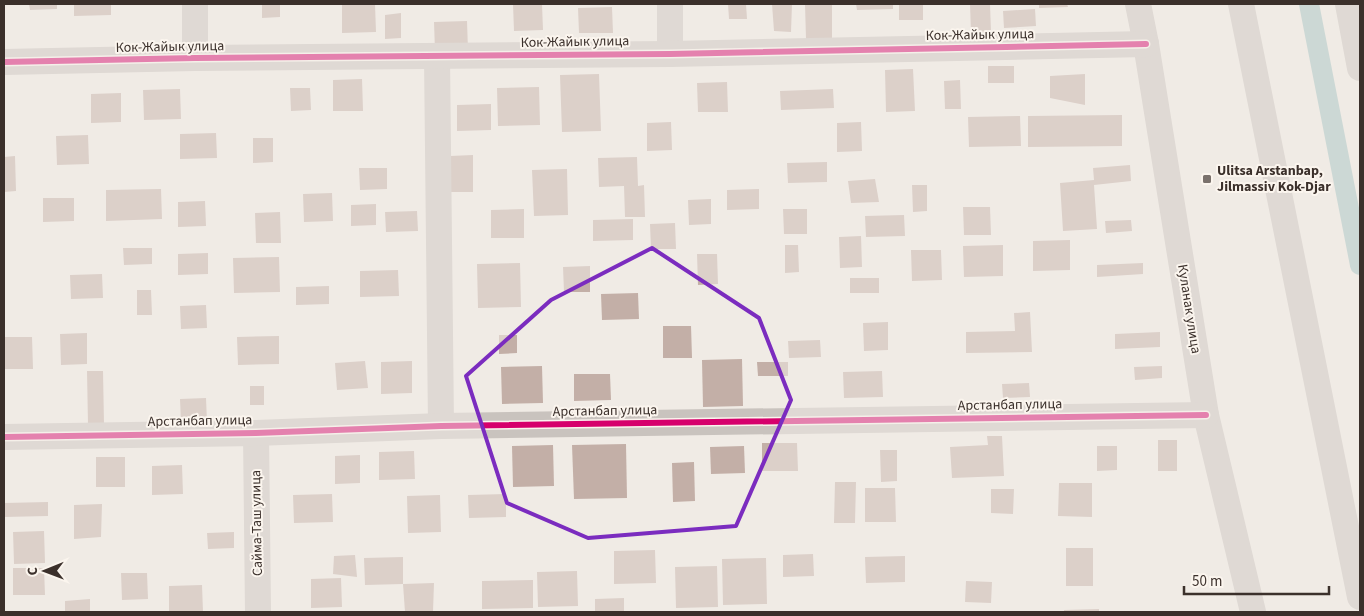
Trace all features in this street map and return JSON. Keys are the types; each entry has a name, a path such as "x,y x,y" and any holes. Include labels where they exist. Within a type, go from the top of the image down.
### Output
{"street":[{"path":"195,4 195,58"},
{"path":"670,4 670,54"},
{"name":"Куланак улица","path":"1138,4 1206,415 1253,612"},
{"path":"1241,4 1360,597"},
{"path":"1348,4 1360,68"},
{"name":"Кок-Жайык улица","path":"4,62 195,58 670,54 1146,44"},
{"path":"437,56 441,426"},
{"name":"Арстанбап улица","path":"4,437 256,433 441,426 1206,415"},
{"name":"Сайма-Таш улица","path":"256,433 258,612"}],"highlighted area":[{"path":"652,248 759,318 791,400 736,526 588,538 507,503 466,376 551,300"}],"building":[{"path":"29,4 57,4 57,9 30,10"},
{"path":"74,4 111,4 111,15 74,16"},
{"path":"262,4 280,4 280,17 262,18"},
{"path":"375,4 376,32 342,33 342,5"},
{"path":"513,4 542,4 543,30 514,31"},
{"path":"728,4 746,4 747,19 729,19"},
{"path":"772,4 792,4 791,32 774,31"},
{"path":"805,4 832,4 832,39 806,39"},
{"path":"856,4 893,4 893,9 857,10"},
{"path":"899,4 923,4 923,20 899,20"},
{"path":"970,4 990,4 991,32 971,33"},
{"path":"1039,4 1067,4 1068,7 1039,8"},
{"path":"612,7 613,33 579,33 578,8"},
{"path":"1035,9 1036,26 1004,28 1003,11"},
{"path":"401,13 401,38 385,39 385,15"},
{"path":"467,21 468,50 435,51 434,22"},
{"path":"988,66 1014,66 1014,83 988,83"},
{"path":"913,69 915,111 886,112 885,70"},
{"path":"599,74 601,131 562,132 560,75"},
{"path":"1085,74 1085,105 1050,98 1050,76"},
{"path":"362,79 363,111 333,111 333,80"},
{"path":"960,80 961,109 945,109 944,81"},
{"path":"727,82 728,112 698,112 697,83"},
{"path":"539,87 540,125 498,126 497,88"},
{"path":"290,88 310,88 311,110 291,111"},
{"path":"180,89 181,119 144,120 143,90"},
{"path":"833,89 834,108 781,110 780,91"},
{"path":"121,93 121,122 91,123 91,94"},
{"path":"491,104 491,130 457,131 457,105"},
{"path":"1122,115 1122,146 1028,147 1028,116"},
{"path":"1020,116 1021,146 969,147 968,117"},
{"path":"671,122 672,150 647,151 647,123"},
{"path":"861,122 862,151 837,152 837,123"},
{"path":"216,133 217,158 180,159 180,134"},
{"path":"88,135 89,164 57,165 56,136"},
{"path":"253,138 273,138 273,162 253,163"},
{"path":"473,155 473,192 451,192 450,156"},
{"path":"15,156 16,191 4,192 4,157"},
{"path":"637,157 638,186 644,185 645,217 625,217 624,186 599,187 598,158"},
{"path":"827,162 827,182 788,183 787,163"},
{"path":"1130,165 1131,181 1094,185 1097,229 1063,231 1060,183 1094,180 1093,168"},
{"path":"359,168 387,168 387,189 360,190"},
{"path":"567,169 568,215 534,216 532,170"},
{"path":"875,179 879,202 851,203 848,181"},
{"path":"912,185 927,185 927,211 913,212"},
{"path":"161,189 162,219 106,221 106,190"},
{"path":"759,189 759,209 727,210 727,190"},
{"path":"332,193 333,221 304,222 303,194"},
{"path":"43,198 74,198 74,221 43,222"},
{"path":"711,199 711,224 689,225 688,200"},
{"path":"205,201 206,226 178,227 178,202"},
{"path":"376,204 376,225 351,226 351,205"},
{"path":"963,207 990,207 991,235 964,235"},
{"path":"524,209 524,238 491,238 491,210"},
{"path":"783,209 807,209 807,234 784,234"},
{"path":"417,211 418,231 386,232 385,212"},
{"path":"280,212 281,243 256,243 255,213"},
{"path":"904,215 905,236 866,237 865,216"},
{"path":"633,219 633,240 593,241 593,220"},
{"path":"1131,220 1132,231 1106,233 1105,221"},
{"path":"675,223 676,249 651,249 650,224"},
{"path":"861,236 862,267 840,268 839,237"},
{"path":"1070,240 1070,270 1033,271 1033,241"},
{"path":"785,245 798,245 799,272 785,273"},
{"path":"1003,245 1003,276 964,277 963,246"},
{"path":"123,248 152,248 152,264 124,265"},
{"path":"911,250 941,250 942,280 912,281"},
{"path":"208,253 208,274 178,275 178,254"},
{"path":"697,254 717,254 718,284 698,285"},
{"path":"279,257 280,292 234,293 233,258"},
{"path":"520,263 521,307 478,308 477,264"},
{"path":"1143,263 1143,274 1097,277 1097,265"},
{"path":"590,266 590,292 564,292 563,267"},
{"path":"398,270 399,296 360,297 360,271"},
{"path":"102,274 103,298 71,299 70,275"},
{"path":"850,278 879,278 879,293 850,293"},
{"path":"329,286 329,304 296,305 296,287"},
{"path":"137,290 151,290 152,315 137,315"},
{"path":"638,293 639,319 602,320 601,294"},
{"path":"206,305 207,328 181,329 180,306"},
{"path":"1030,312 1032,352 966,353 966,332 1015,331 1014,313"},
{"path":"888,322 888,350 864,351 863,323"},
{"path":"663,326 691,326 692,358 663,358"},
{"path":"1160,332 1160,347 1115,349 1115,334"},
{"path":"87,333 87,364 61,365 60,334"},
{"path":"499,335 517,335 517,353 499,354"},
{"path":"279,336 279,364 238,365 237,337"},
{"path":"4,337 32,337 33,369 4,369"},
{"path":"820,340 821,357 789,358 788,341"},
{"path":"742,359 743,406 703,407 702,360"},
{"path":"365,361 368,388 337,390 335,363"},
{"path":"412,361 412,393 381,394 381,362"},
{"path":"757,362 788,362 788,376 758,376"},
{"path":"542,366 543,403 502,404 501,367"},
{"path":"1162,366 1162,378 1135,380 1134,367"},
{"path":"87,371 103,371 104,424 88,425"},
{"path":"882,371 883,397 844,398 843,372"},
{"path":"574,374 610,374 611,400 574,401"},
{"path":"1029,383 1030,397 1003,398 1002,384"},
{"path":"250,386 264,386 264,405 250,405"},
{"path":"206,398 207,422 181,422 180,399"},
{"path":"987,436 1002,436 1004,476 952,478 950,447 988,445"},
{"path":"1158,440 1177,440 1177,471 1158,471"},
{"path":"762,443 797,443 798,471 762,471"},
{"path":"626,444 627,498 574,499 572,445"},
{"path":"553,445 554,486 513,487 512,446"},
{"path":"744,446 745,473 711,474 710,447"},
{"path":"1097,446 1117,446 1117,470 1097,471"},
{"path":"880,450 897,450 897,481 881,482"},
{"path":"414,451 415,479 379,480 379,452"},
{"path":"360,455 360,483 335,484 335,456"},
{"path":"96,457 125,457 125,487 96,487"},
{"path":"694,462 695,501 673,502 672,463"},
{"path":"182,465 183,494 152,495 152,466"},
{"path":"835,482 856,482 855,523 834,523"},
{"path":"1059,483 1092,483 1092,517 1058,516"},
{"path":"865,488 895,488 896,522 865,522"},
{"path":"991,489 1014,489 1013,514 991,513"},
{"path":"332,494 333,522 294,523 293,495"},
{"path":"506,494 506,517 469,518 468,495"},
{"path":"440,495 441,532 408,533 407,496"},
{"path":"48,502 48,516 4,517 4,503"},
{"path":"102,504 101,537 74,539 74,505"},
{"path":"44,531 45,563 14,564 13,532"},
{"path":"234,532 234,548 208,549 207,533"},
{"path":"1066,548 1093,548 1093,586 1066,586"},
{"path":"655,550 656,583 614,584 614,551"},
{"path":"813,554 814,576 783,577 783,555"},
{"path":"355,555 357,577 333,574 334,556"},
{"path":"905,556 905,582 866,583 865,557"},
{"path":"403,557 403,584 365,585 364,558"},
{"path":"766,558 767,604 723,605 722,559"},
{"path":"717,566 718,607 676,608 675,567"},
{"path":"13,568 44,568 45,595 13,595"},
{"path":"577,571 578,606 538,607 537,572"},
{"path":"121,573 147,573 148,599 122,600"},
{"path":"341,578 342,607 311,608 311,579"},
{"path":"533,580 533,608 482,609 482,581"},
{"path":"966,581 992,582 991,603 965,602"},
{"path":"434,583 433,612 405,612 403,584"},
{"path":"202,585 203,612 169,612 169,586"},
{"path":"624,598 624,612 595,612 595,599"},
{"path":"90,599 90,612 65,612 65,601"},
{"path":"1099,609 1099,612 1064,612 1064,610"}],"waterway":[{"path":"1309,4 1360,265"}],"cycle path":[{"path":"4,62 195,58 670,54 1146,44"},
{"path":"4,437 256,433 441,426 1206,415"}],"place":[{"name":"Ulitsa Arstanbap, Jilmassiv Kok-Djar","path":"1207,179"}]}
